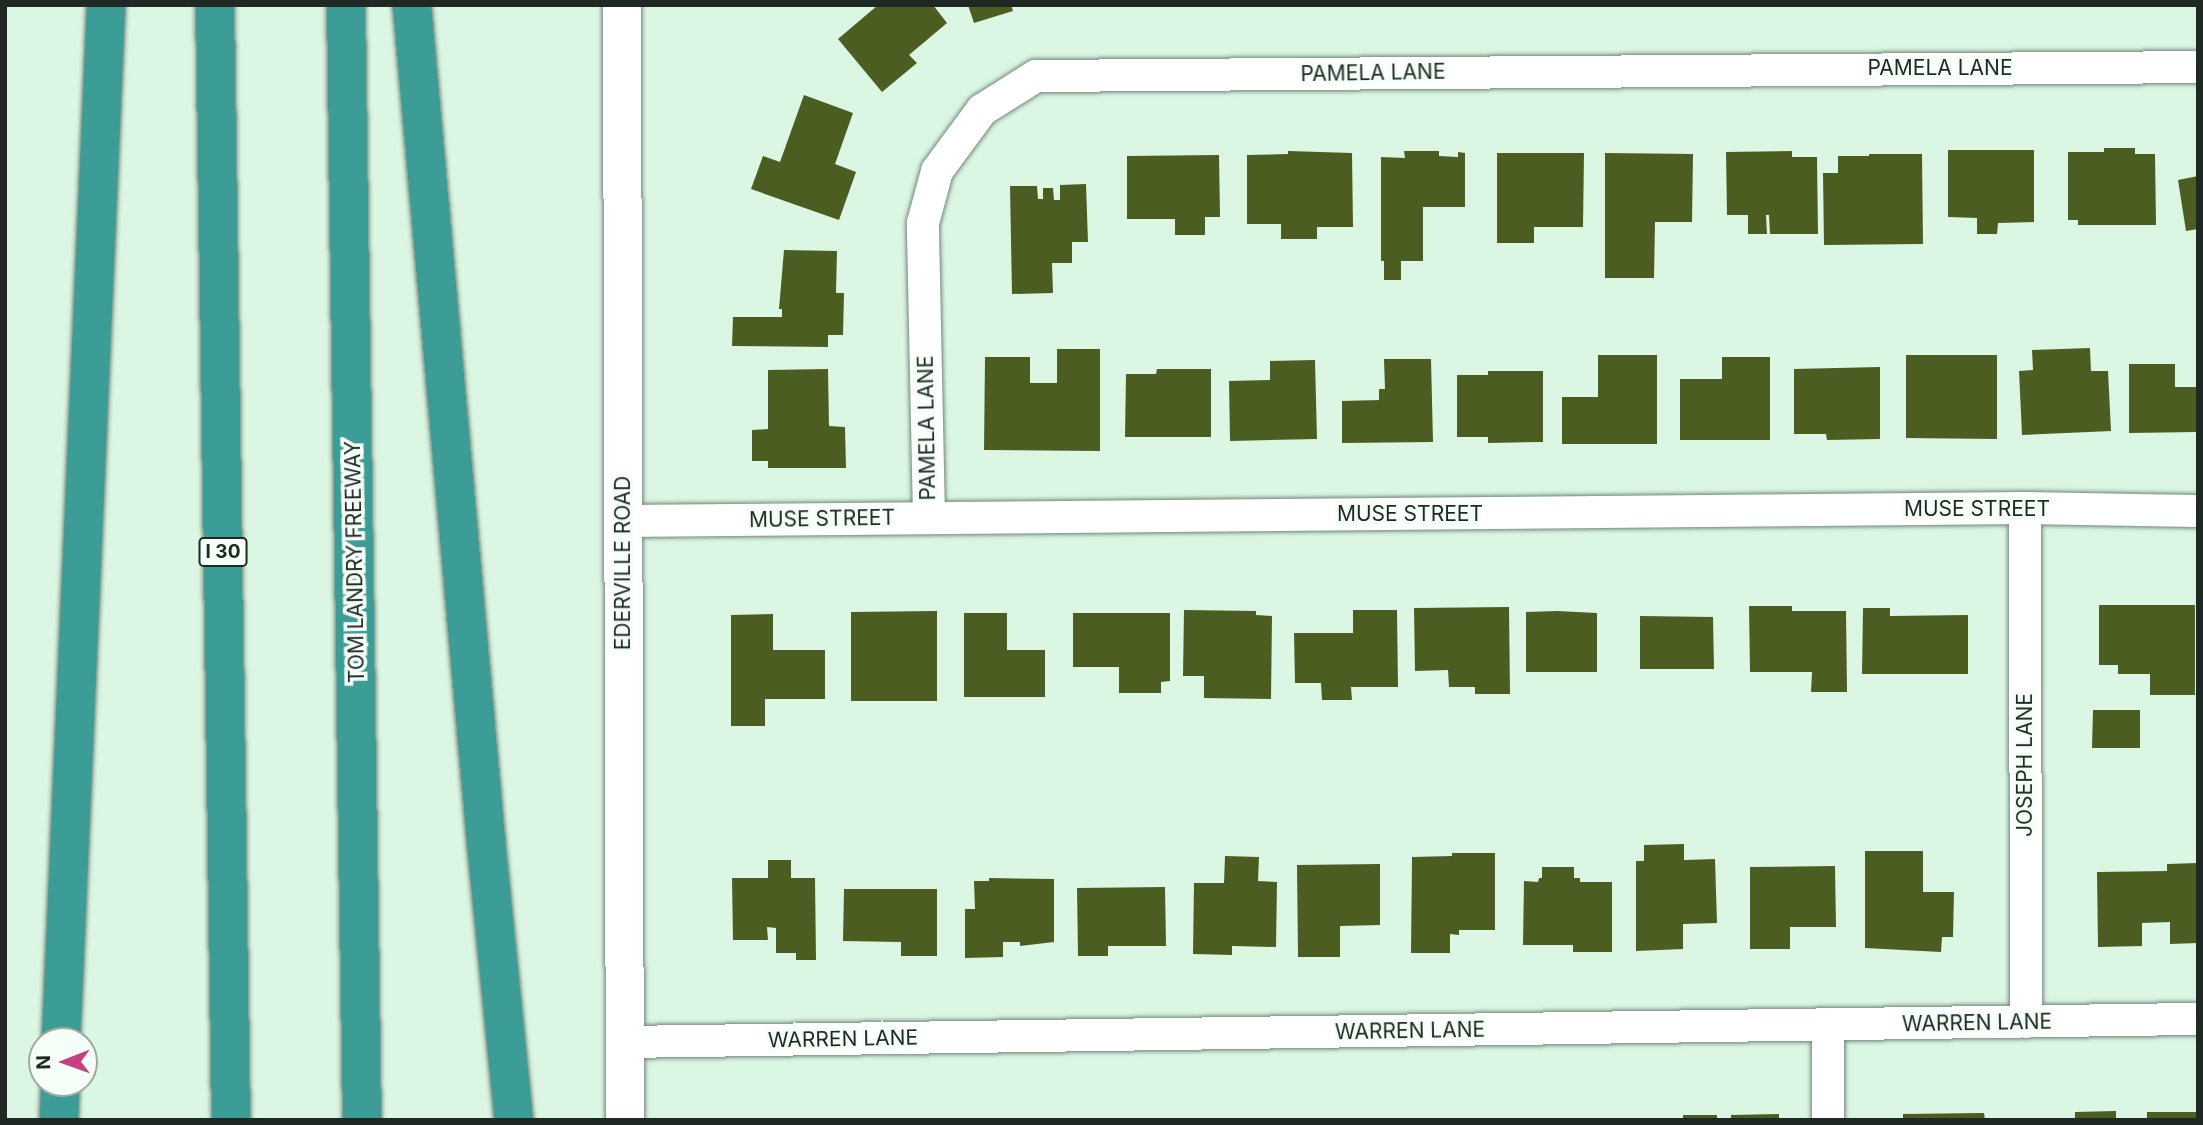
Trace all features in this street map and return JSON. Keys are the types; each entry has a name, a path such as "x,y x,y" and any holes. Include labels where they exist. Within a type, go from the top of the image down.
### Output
{"highway":[{"path":"61,1027 106,5"},
{"name":"I 30","path":"215,5 230,1113"},
{"name":"TOM LANDRY FREEWAY","path":"346,5 362,1120"},
{"path":"412,5 486,841 514,1120"},
{"path":"59,1120 60,1097"}],"street":[{"name":"EDERVILLE ROAD","path":"622,5 622,1042 625,1120"},
{"name":"PAMELA LANE","path":"929,518 923,223 937,171 982,110 1036,76 2198,66"},
{"name":"MUSE STREET","path":"623,521 2025,508 2198,511"},
{"name":"JOSEPH LANE","path":"2025,508 2026,1022"},
{"name":"WARREN LANE","path":"622,1042 2198,1019"},
{"path":"1828,1025 1828,1120"}],"building":[{"path":"878,5 933,5 947,23 909,55 917,63 882,92 838,39"},
{"path":"968,5 1011,5 1013,11 974,23"},
{"path":"804,95 853,113 835,164 856,172 839,220 751,189 763,156 780,162"},
{"path":"2104,148 2135,148 2135,154 2155,154 2156,225 2078,225 2078,220 2068,220 2068,152 2104,152"},
{"path":"1948,150 2034,150 2034,222 1998,223 1997,234 1977,234 1977,218 1948,217"},
{"path":"1288,151 1352,153 1353,227 1317,227 1317,239 1281,239 1281,224 1247,224 1247,155 1288,154"},
{"path":"1404,151 1439,151 1439,156 1458,157 1458,152 1465,153 1465,207 1423,207 1423,261 1401,261 1401,280 1384,280 1384,261 1381,261 1381,157 1405,158"},
{"path":"1792,151 1792,157 1817,157 1818,234 1770,234 1769,215 1766,215 1767,234 1748,234 1748,215 1727,215 1726,152"},
{"path":"1497,153 1584,153 1583,227 1534,227 1534,243 1497,243"},
{"path":"1605,153 1693,154 1692,222 1655,222 1654,278 1605,278"},
{"path":"1922,154 1923,244 1824,245 1823,173 1838,173 1838,156"},
{"path":"1219,155 1220,217 1205,217 1205,235 1175,235 1175,219 1127,219 1127,156"},
{"path":"2198,176 2198,229 2186,231 2178,180"},
{"path":"1086,184 1088,242 1072,242 1072,263 1052,263 1053,293 1012,294 1010,186 1037,186 1038,199 1043,199 1043,188 1053,188 1054,200 1060,200 1060,185"},
{"path":"784,250 837,251 836,293 844,293 843,335 828,335 828,347 732,346 733,317 782,317 782,309 779,309"},
{"path":"2090,348 2091,371 2108,371 2111,431 2022,435 2019,371 2033,370 2032,350"},
{"path":"1057,349 1100,349 1100,451 984,450 985,357 1030,357 1030,383 1057,383"},
{"path":"1598,355 1657,355 1657,444 1562,444 1562,397 1598,397"},
{"path":"1906,355 1997,355 1997,439 1906,438"},
{"path":"1722,357 1770,357 1770,440 1680,440 1680,379 1722,379"},
{"path":"1384,359 1431,359 1433,442 1342,443 1342,401 1379,400 1379,389 1385,389"},
{"path":"1315,360 1317,439 1230,441 1229,381 1270,380 1270,361"},
{"path":"2129,364 2175,364 2175,387 2198,387 2198,432 2129,433"},
{"path":"1880,367 1880,439 1827,440 1826,434 1794,434 1794,369"},
{"path":"828,369 829,426 845,427 846,468 768,468 768,461 752,461 752,430 768,429 768,370"},
{"path":"1157,369 1211,369 1211,437 1125,437 1126,374 1156,374"},
{"path":"1488,371 1543,371 1543,442 1488,443 1488,437 1457,437 1457,375 1488,375"},
{"path":"2099,605 2195,605 2195,695 2150,695 2150,674 2118,674 2118,665 2099,665"},
{"path":"1749,606 1792,606 1792,611 1846,611 1847,692 1811,692 1812,672 1750,672"},
{"path":"1509,607 1510,694 1475,694 1475,687 1449,687 1448,670 1415,671 1414,608"},
{"path":"1863,608 1890,608 1890,616 1968,615 1968,674 1862,674"},
{"path":"1184,610 1256,611 1256,615 1272,616 1271,699 1204,698 1204,676 1183,676"},
{"path":"1353,610 1397,610 1398,687 1351,687 1352,700 1322,700 1321,683 1295,683 1294,633 1353,633"},
{"path":"937,611 937,701 851,701 851,612"},
{"path":"1526,612 1597,613 1597,672 1526,672"},
{"path":"964,613 1007,613 1007,650 1045,650 1045,697 964,697"},
{"path":"1073,613 1170,613 1170,681 1161,682 1161,693 1119,693 1119,667 1073,667"},
{"path":"773,614 773,650 825,650 825,699 765,699 765,726 731,726 731,615"},
{"path":"1640,616 1713,617 1714,669 1640,669"},
{"path":"2093,710 2140,710 2140,748 2092,748"},
{"path":"1684,844 1684,860 1715,859 1717,923 1683,924 1683,949 1636,951 1636,861 1644,861 1644,845"},
{"path":"1865,851 1923,851 1923,892 1954,892 1953,937 1942,937 1941,952 1865,948"},
{"path":"1452,853 1495,853 1495,930 1459,930 1459,935 1450,934 1450,953 1411,953 1412,857 1452,856"},
{"path":"1225,856 1259,857 1258,881 1277,882 1276,947 1232,946 1232,955 1193,954 1194,883 1224,883"},
{"path":"768,860 791,860 791,878 815,878 816,960 796,960 796,953 776,953 776,928 767,927 768,940 733,940 732,878 768,878"},
{"path":"2198,863 2198,943 2170,944 2170,922 2142,923 2142,946 2098,947 2097,872 2167,871 2167,864"},
{"path":"1380,864 1380,925 1340,926 1340,957 1298,957 1297,865"},
{"path":"1835,866 1836,927 1790,927 1790,949 1750,949 1750,867"},
{"path":"1542,867 1574,867 1574,878 1580,878 1580,882 1612,882 1612,952 1573,952 1573,945 1523,945 1524,881 1538,882 1539,878 1542,878"},
{"path":"989,878 1054,879 1054,942 1020,946 1020,942 1003,942 1003,957 965,958 965,909 975,909 974,881 989,881"},
{"path":"1165,887 1166,946 1108,946 1108,956 1078,956 1077,888"},
{"path":"844,889 937,889 937,956 901,956 901,942 843,941"},
{"path":"2116,1111 2116,1120 2075,1120 2075,1112"},
{"path":"2147,1112 2198,1112 2198,1120 2147,1120"},
{"path":"1984,1113 1985,1120 1903,1120 1903,1114"},
{"path":"1779,1114 1779,1120 1731,1120 1731,1115"},
{"path":"1683,1115 1717,1115 1717,1120 1683,1120"}]}
